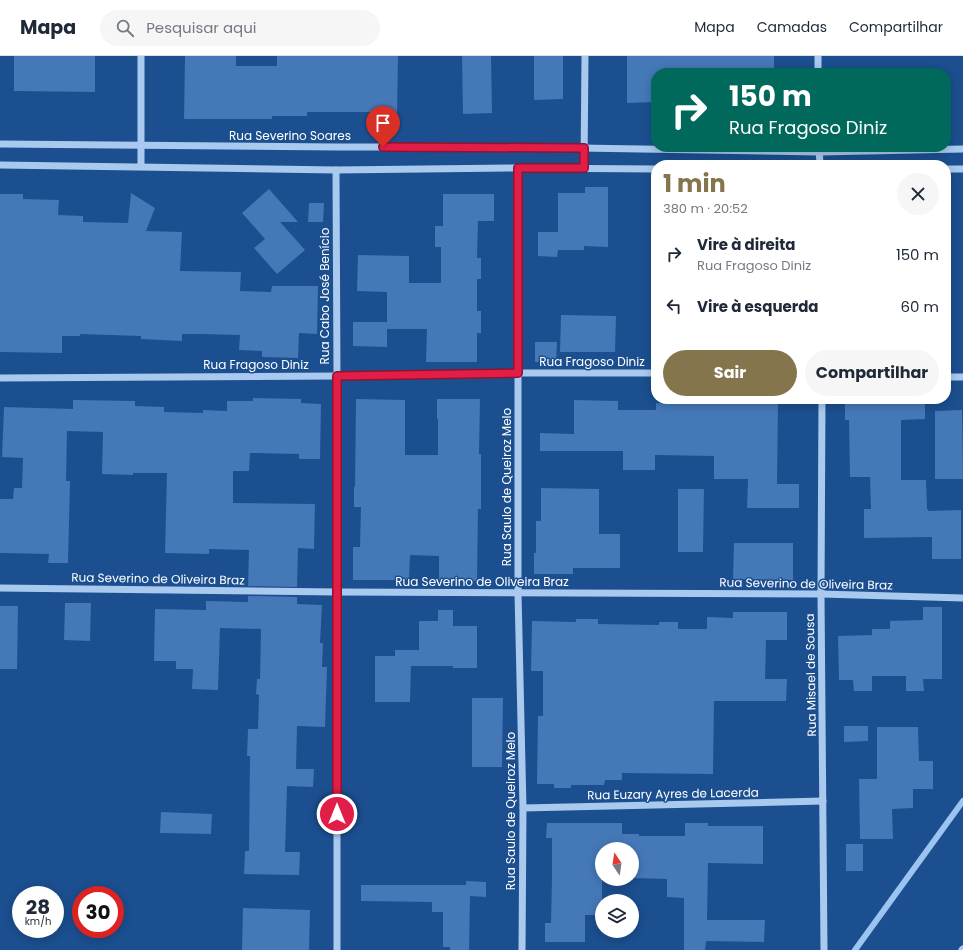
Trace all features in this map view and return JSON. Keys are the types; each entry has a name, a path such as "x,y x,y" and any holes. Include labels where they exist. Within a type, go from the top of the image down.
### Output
{"street":[{"path":"141,56 141,166"},
{"path":"584,168 585,56"},
{"path":"818,56 818,68"},
{"name":"Rua Severino Soares","path":"0,144 651,149"},
{"name":"Rua Severino Soares","path":"951,149 963,149"},
{"path":"0,164 336,170 518,168 651,169"},
{"name":"Rua Saulo de Queiroz Melo","path":"518,168 518,593 523,808 522,950"},
{"path":"951,169 963,169"},
{"name":"Rua Cabo José Benício","path":"336,170 337,950"},
{"name":"Rua Fragoso Diniz","path":"0,378 651,373"},
{"path":"951,377 963,377"},
{"name":"Rua Misael de Sousa","path":"822,404 821,594 824,950"},
{"name":"Rua Severino de Oliveira Braz","path":"0,588 337,592 821,594 963,598"},
{"name":"Rua Euzary Ayres de Lacerda","path":"523,808 823,801"}],"building":[{"path":"14,56 95,56 95,92 14,91"},
{"path":"185,56 236,56 236,66 277,66 277,56 398,56 397,117 371,116 371,112 307,112 307,116 272,116 272,119 184,119"},
{"path":"462,56 491,56 492,113 463,114"},
{"path":"534,56 563,56 563,99 534,100"},
{"path":"627,56 774,56 774,68 651,68 651,102 627,103"},
{"path":"585,187 608,187 608,247 584,246 584,250 558,250 557,257 538,256 538,232 558,232 558,193 585,193"},
{"path":"269,189 298,222 280,222 305,250 277,274 254,248 265,239 242,213"},
{"path":"131,193 155,208 146,231 182,232 180,271 241,272 240,291 271,292 272,286 318,286 317,334 299,333 298,358 262,357 262,351 239,350 240,335 200,334 182,334 182,341 141,339 141,336 80,334 80,336 62,336 62,353 0,352 0,194 23,194 23,199 59,200 58,215 83,216 83,222 128,223"},
{"path":"443,194 494,194 494,221 478,221 477,258 481,258 481,279 477,279 477,311 481,311 481,333 477,333 477,362 426,362 427,329 387,329 387,292 357,291 358,255 409,256 409,283 441,283 441,247 435,247 435,226 443,226"},
{"path":"309,203 324,203 323,222 308,222"},
{"path":"561,315 616,316 615,352 560,352"},
{"path":"353,322 387,322 387,347 353,346"},
{"path":"535,342 557,342 556,362 535,362"},
{"path":"253,398 301,399 301,403 321,404 320,459 299,459 299,454 250,453 249,471 233,471 233,503 315,504 314,549 298,548 297,587 248,586 249,550 209,549 209,554 165,553 167,473 133,473 133,475 102,474 103,432 67,431 66,481 70,481 68,563 48,563 49,554 0,553 0,499 13,499 14,488 22,488 23,458 2,457 4,407 73,409 73,400 135,401 135,406 164,407 164,412 203,413 203,410 227,411 227,401 253,401"},
{"path":"356,399 405,400 405,455 438,455 437,399 480,399 479,454 481,454 481,509 478,509 477,581 439,581 439,556 410,555 409,580 353,580 353,547 360,547 361,507 354,507"},
{"path":"574,400 618,401 618,410 656,410 656,404 778,404 777,484 799,484 799,508 747,508 748,479 714,479 714,456 655,455 655,470 623,470 623,451 540,451 540,433 574,434"},
{"path":"845,404 925,404 925,419 901,420 901,480 926,480 928,511 961,510 961,559 932,559 932,537 864,538 864,509 871,509 870,477 850,477 849,420 845,420"},
{"path":"962,410 963,479 935,479 935,411"},
{"path":"541,488 599,489 599,534 620,534 620,568 573,568 573,574 534,574 534,553 536,553 536,521 541,521"},
{"path":"678,489 704,489 703,552 678,552"},
{"path":"734,543 793,543 793,580 733,579"},
{"path":"248,596 297,597 297,604 322,605 320,643 323,643 322,667 327,667 325,727 297,726 296,769 314,769 313,787 287,786 285,852 300,852 299,875 244,874 245,851 249,851 250,756 247,756 248,729 258,729 259,695 256,694 257,679 260,679 261,629 220,628 218,690 192,689 193,669 176,669 176,661 154,661 155,609 206,610 206,601 248,602"},
{"path":"65,603 91,603 90,641 64,640"},
{"path":"0,606 18,606 17,669 0,669"},
{"path":"923,607 942,607 942,679 923,679 924,691 906,691 906,676 872,676 872,691 854,691 853,680 839,680 838,636 872,635 872,629 890,629 890,621 923,620"},
{"path":"438,610 453,610 453,626 477,626 477,668 453,668 453,666 411,666 410,702 375,702 375,656 395,656 395,650 419,650 419,621 438,621"},
{"path":"733,612 787,612 787,640 766,640 765,679 787,679 786,701 714,701 713,774 622,773 622,780 605,780 604,785 571,785 571,788 554,788 554,784 537,784 538,716 543,716 543,671 531,671 532,621 576,622 576,619 598,619 598,624 659,625 659,622 678,622 678,629 707,629 707,617 733,618"},
{"path":"472,698 503,698 502,767 472,767"},
{"path":"844,726 868,726 868,741 844,742"},
{"path":"877,727 918,727 919,761 933,761 933,789 913,789 913,808 892,809 893,839 860,839 859,779 877,779"},
{"path":"161,812 212,814 211,834 160,833"},
{"path":"547,823 622,823 622,834 639,834 639,836 685,836 685,823 708,823 708,826 763,826 763,864 708,863 707,920 765,920 764,942 706,941 705,950 684,950 684,898 667,897 667,879 639,878 639,842 595,842 595,886 602,886 602,894 595,894 595,915 585,915 585,942 545,942 545,923 551,923 552,877 552,838 546,838"},
{"path":"846,844 863,844 863,871 846,871"},
{"path":"466,881 486,882 486,897 470,896 469,950 450,950 450,947 443,947 443,912 432,912 432,902 361,901 361,885 466,885"},
{"path":"243,908 310,910 309,950 242,950"}],"waterway":[{"path":"855,950 963,801"}],"route":[{"path":"337,814 337,376 518,373 518,168 584,168 584,148 383,147"}]}
